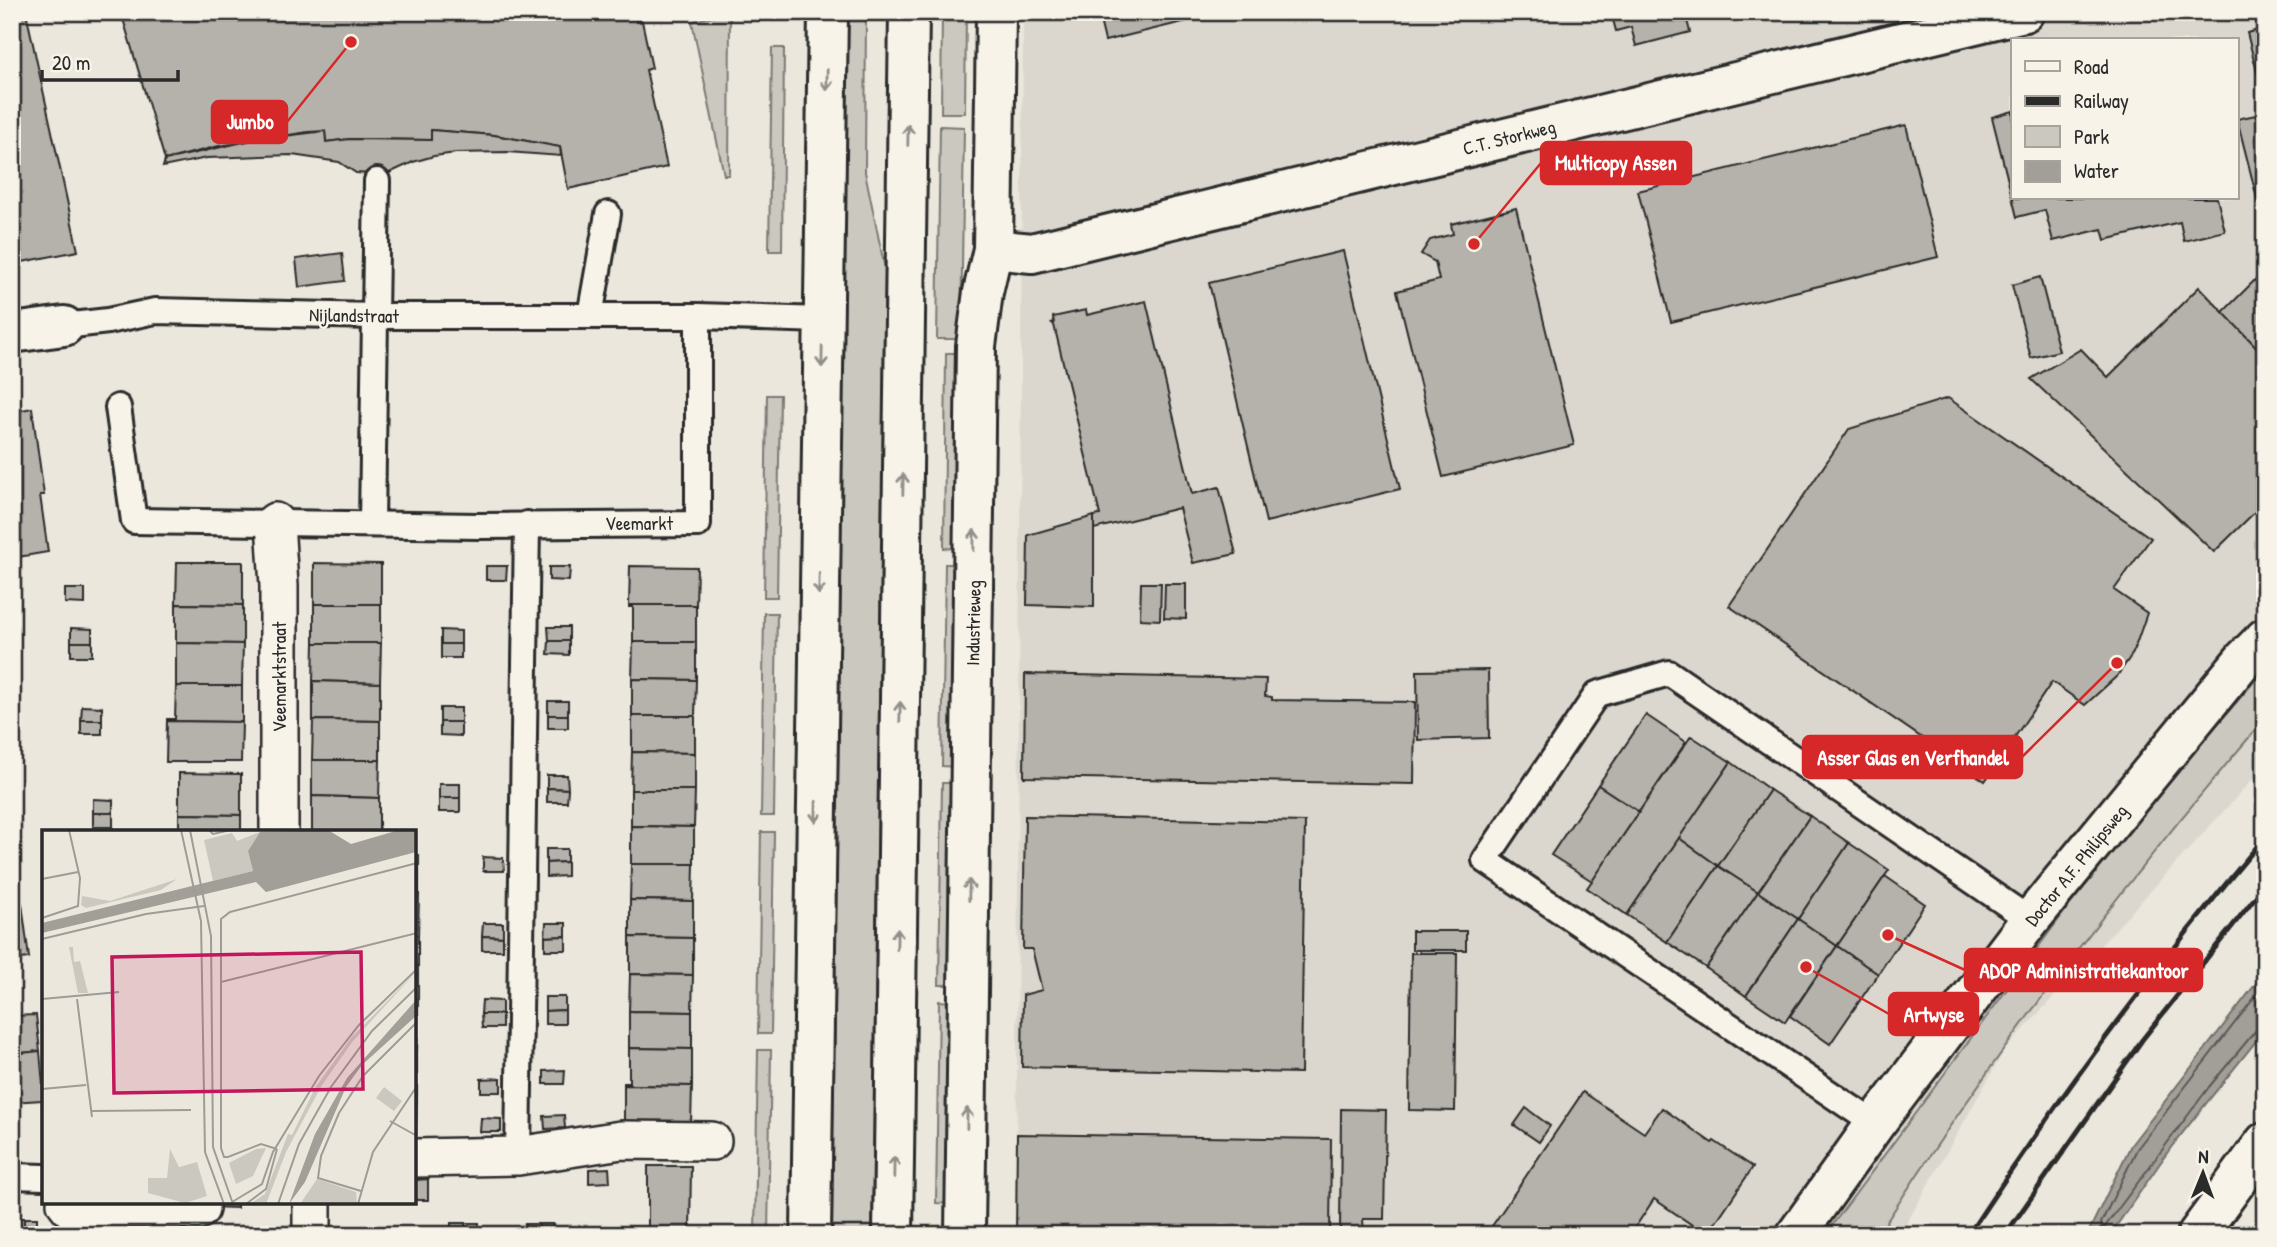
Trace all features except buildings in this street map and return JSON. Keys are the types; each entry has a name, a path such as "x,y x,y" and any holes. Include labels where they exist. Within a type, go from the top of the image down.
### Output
{"street":[{"path":"811,1235 828,12"},
{"path":"893,1235 909,12"},
{"name":"Industrieweg","path":"965,1235 976,346 983,292 993,249 996,12"},
{"name":"C.T. Storkweg","path":"993,249 1032,253 2024,12"},
{"name":"Nijlandstraat","path":"12,333 64,326"},
{"name":"Veemarktstraat","path":"275,522 279,586 279,830"},
{"name":"Doctor A.F. Philipsweg","path":"1796,1235 1875,1125 2030,920 2244,659 2265,638"},
{"path":"416,1158 517,1156 621,1140 712,1142"},
{"path":"2197,1235 2265,1142"},
{"path":"68,1205 70,1208 200,1209 200,1205"},
{"path":"312,1205 312,1235"}],"lane":[{"path":"372,523 377,181"},
{"path":"590,316 608,214"},
{"name":"Nijlandstraat","path":"64,326 108,321 155,311 375,316 698,316 822,320"},
{"name":"Veemarkt","path":"118,407 134,521 479,526 698,524 698,316"},
{"path":"517,1156 527,524"},
{"path":"1875,1125 1485,860 1597,694 1669,673 2030,920"},
{"path":"12,1176 42,1177"}],"shaded area":[{"path":"1023,12 2265,12 2265,766 2004,1051 1900,1235 1016,1235"}],"green space":[{"path":"730,12 729,175 724,175 692,22"},
{"path":"848,12 866,12 865,172 885,269 872,1235 832,1235"},
{"path":"942,12 966,12 965,113 941,113"},
{"path":"772,48 784,48 782,251 769,251"},
{"path":"940,126 964,127 961,339 937,339"},
{"path":"946,353 961,353 959,549 944,548"},
{"path":"767,395 780,395 777,597 764,597"},
{"path":"945,564 958,564 956,767 942,766"},
{"path":"764,613 777,613 774,816 761,816"},
{"path":"2265,669 2265,719 2161,843 2062,970 1922,1167 1878,1235 1825,1235 2068,907 2173,776"},
{"path":"942,783 955,783 953,985 939,985"},
{"path":"761,832 774,832 771,1034 758,1034"},
{"path":"939,1001 953,1002 950,1204 936,1203"},
{"path":"758,1050 771,1050 768,1235 755,1235"}],"water":[{"path":"2265,972 2265,1030 2172,1146 2110,1235 2087,1235 2131,1145"}],"railway":[{"path":"1968,1235 2110,1031 2265,837"},
{"path":"2005,1235 2142,1040 2265,885"}],"place":[{"name":"Jumbo","path":"351,42"},
{"name":"Multicopy Assen","path":"1474,244"},
{"name":"Asser Glas en Verfhandel","path":"2117,663"},
{"name":"ADOP Administratiekantoor","path":"1888,935"},
{"name":"Artwyse","path":"1806,967"}]}
